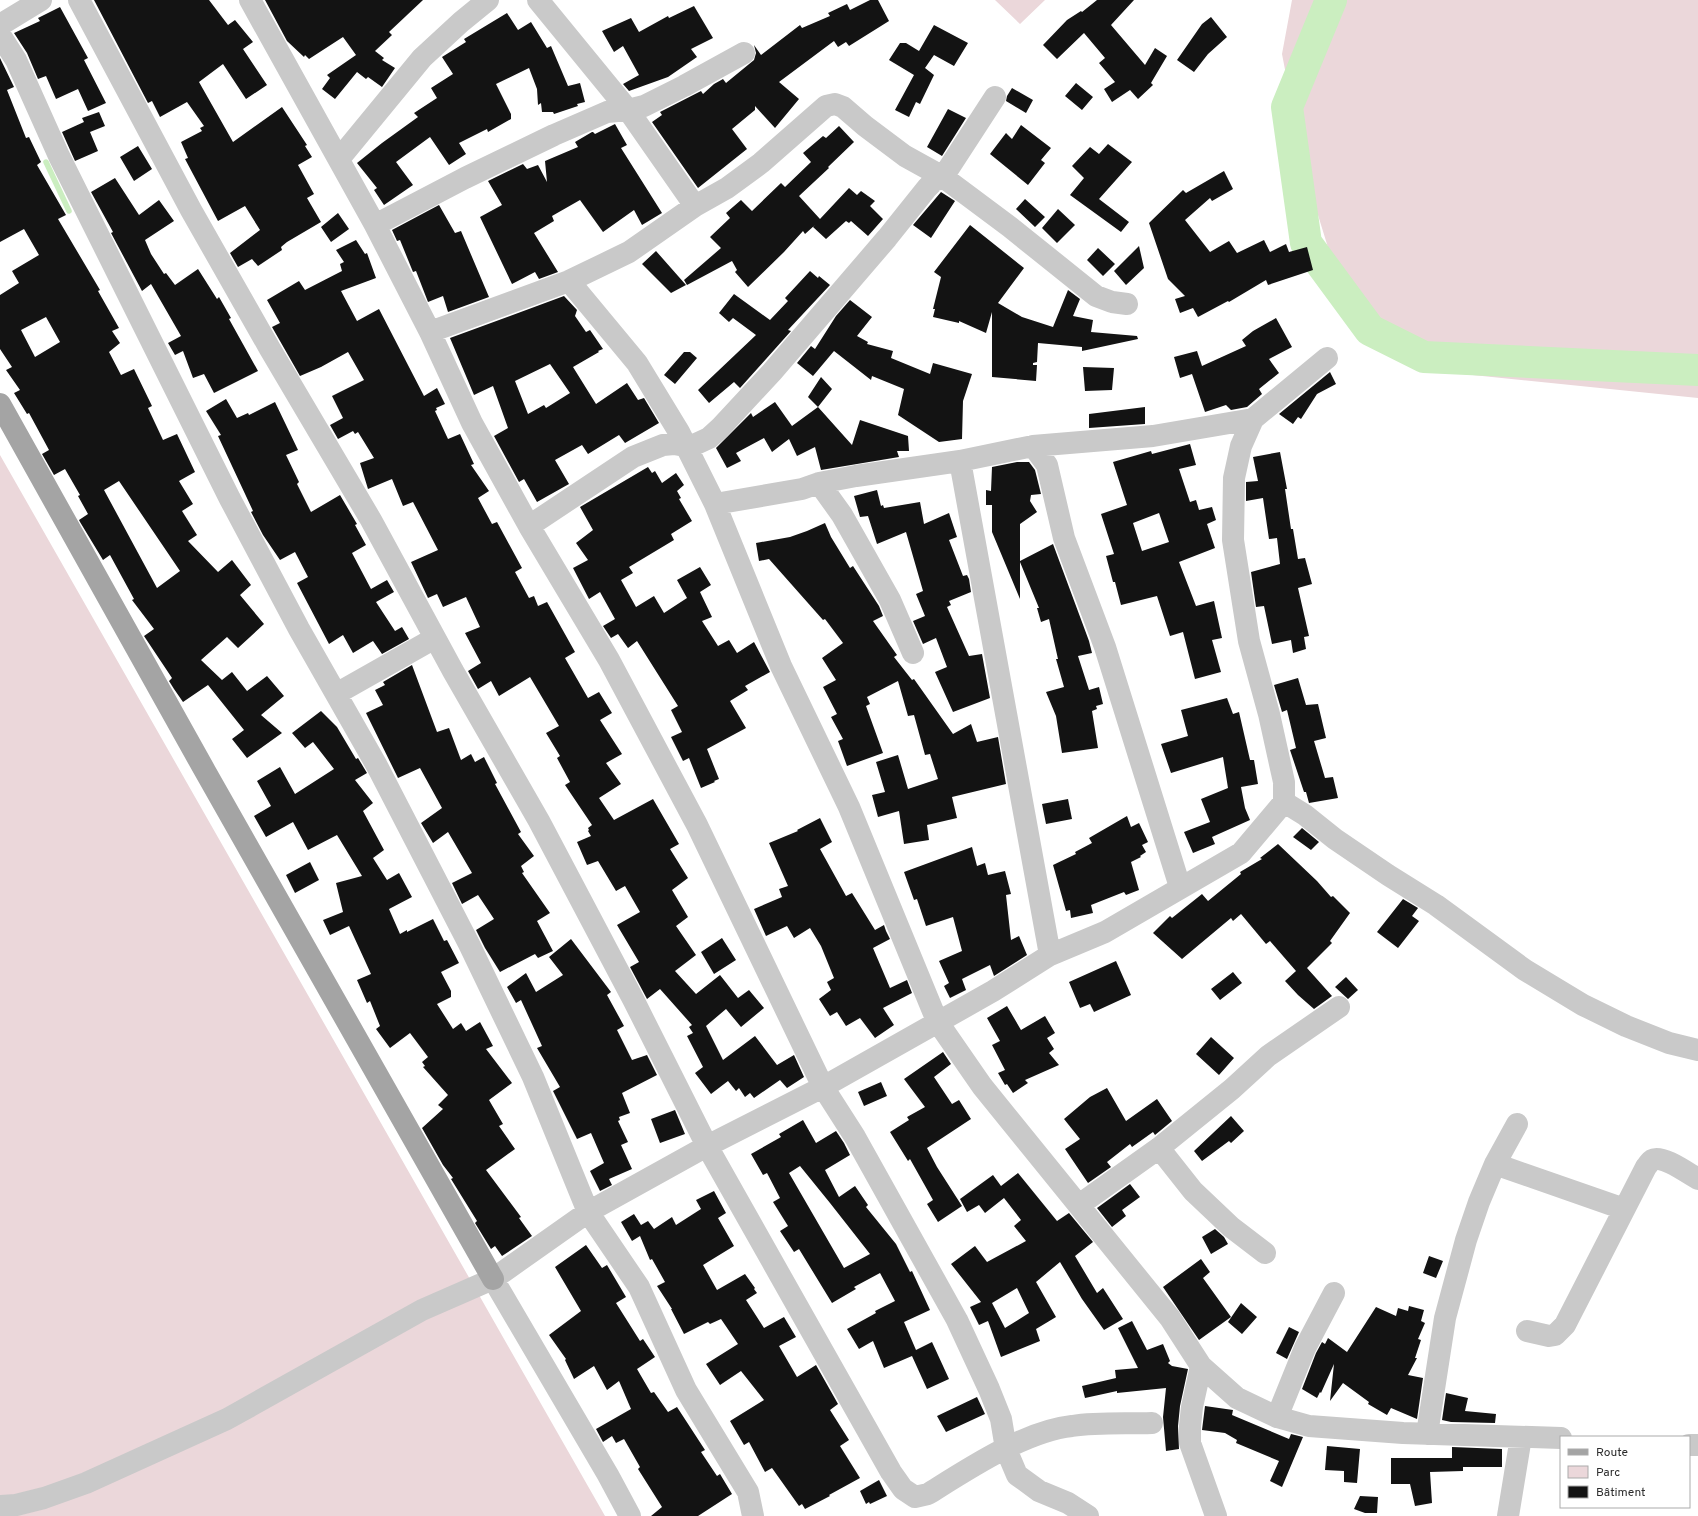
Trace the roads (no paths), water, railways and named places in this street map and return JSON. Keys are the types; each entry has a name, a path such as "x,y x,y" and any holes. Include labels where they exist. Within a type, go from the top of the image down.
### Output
{"main road":[{"path":"0,404 205,771 493,1279"}],"street":[{"path":"0,24 41,0"},
{"path":"79,0 190,210 370,520 539,821 633,999 706,1146 891,1472 903,1489 915,1497 928,1494 1006,1449 1040,1434 1071,1426 1152,1424"},
{"path":"250,0 288,71 375,225 430,332 472,423 529,526 609,660 697,825 823,1087 855,1137 957,1320 989,1389 1001,1419 1006,1449 1017,1475 1039,1491 1068,1503 1088,1516"},
{"path":"339,159 422,58 461,22 488,0"},
{"path":"538,0 628,110 695,206"},
{"path":"0,36 16,60 59,156 230,499 299,629 377,766 469,944 533,1077 588,1212 639,1287 686,1390 748,1492 753,1516"},
{"path":"375,225 465,178 554,135 607,112 628,110 644,106 671,93 744,52"},
{"path":"529,526 633,457 663,445 674,444 685,446 696,444 709,438 720,428 772,372 887,238 927,188 934,181 943,177 995,97"},
{"path":"430,332 569,281 629,252 695,206 727,188 761,163 826,106 835,104 843,107 865,126 905,156 943,177 1010,227 1096,296 1112,302 1127,304"},
{"path":"569,281 637,363 668,412 714,504 781,666 849,807 937,1022 982,1086 1170,1318 1201,1366 1236,1398 1277,1417 1309,1426 1427,1434 1560,1438"},
{"path":"0,1506 44,1498 86,1483 220,1422 422,1310 493,1279 588,1212 706,1146 823,1087 993,990 1050,955 1105,932 1180,887 1241,853 1284,802 1284,782 1269,714 1248,641 1234,540 1234,478 1241,446 1253,419 1327,358"},
{"path":"714,504 802,489 819,483 856,476 960,461 1033,446 1153,436 1253,419"},
{"path":"1033,446 1047,465 1064,538 1105,647 1180,887"},
{"path":"960,461 1050,955"},
{"path":"819,483 842,515 890,600 913,653"},
{"path":"336,694 435,638"},
{"path":"1284,802 1305,815 1335,839 1388,875 1436,905 1525,970 1583,1005 1626,1026 1669,1043 1698,1050"},
{"path":"1079,1205 1159,1148 1232,1089 1268,1056 1339,1007"},
{"path":"1427,1434 1445,1318 1466,1240 1479,1202 1495,1164 1516,1124"},
{"path":"1159,1148 1193,1191 1231,1227 1265,1253"},
{"path":"1527,1331 1549,1336 1560,1332 1651,1160 1658,1158 1671,1163 1698,1179"},
{"path":"1495,1164 1624,1209"},
{"path":"493,1279 608,1475 630,1516"},
{"path":"1277,1417 1305,1348 1334,1293"},
{"path":"1201,1366 1192,1407 1190,1443 1216,1516"},
{"path":"1508,1516 1521,1437"}],"waterway":[{"path":"1331,0 1287,107 1306,243 1370,330 1424,357 1698,370"},
{"path":"46,162 69,211"}]}
